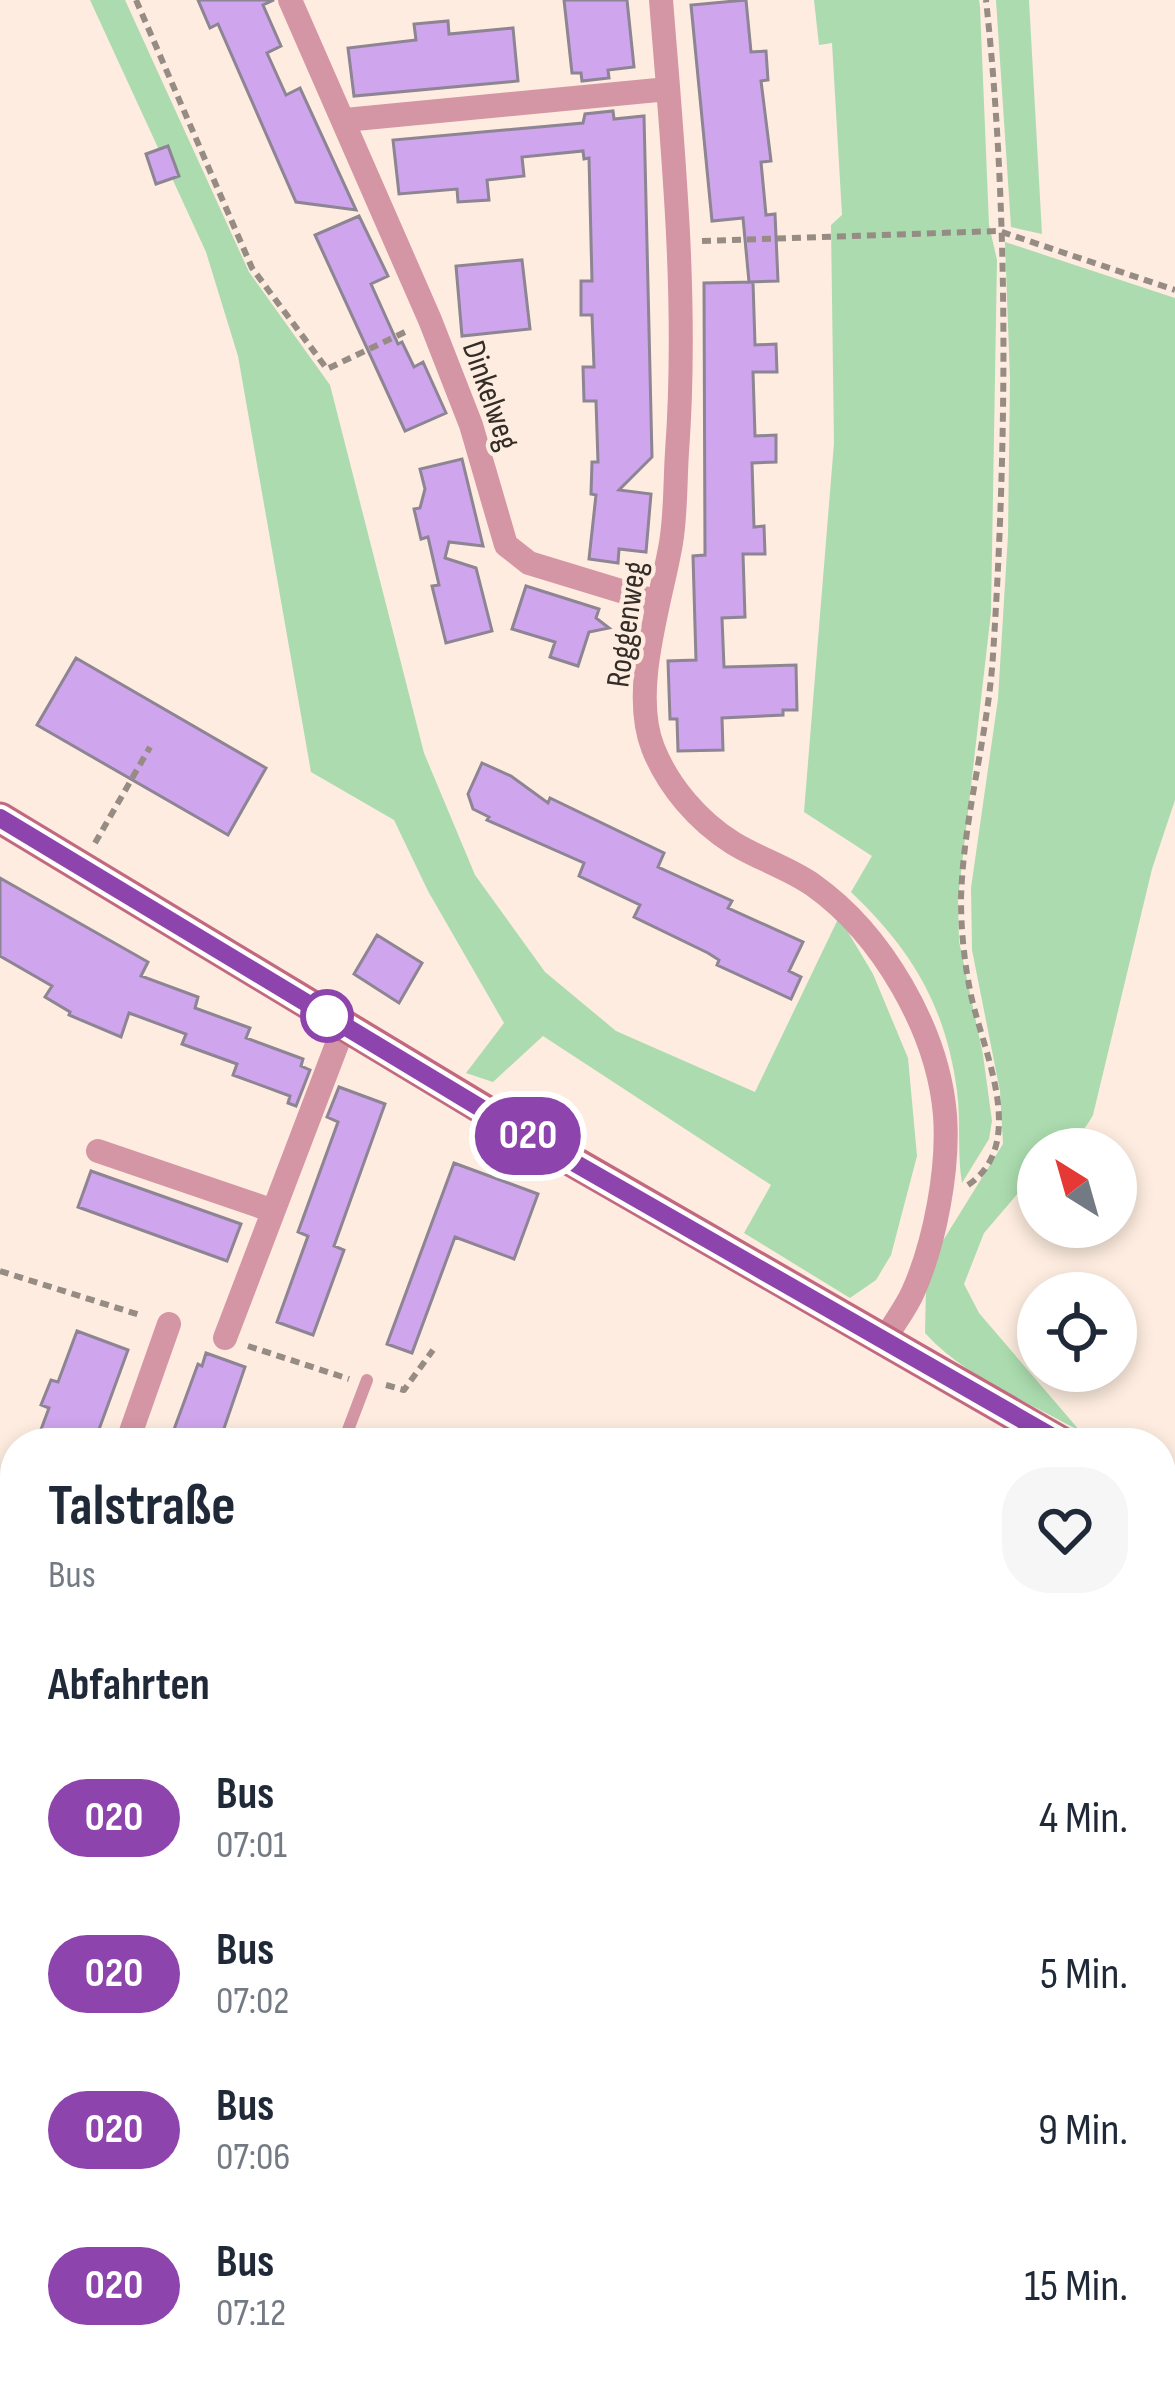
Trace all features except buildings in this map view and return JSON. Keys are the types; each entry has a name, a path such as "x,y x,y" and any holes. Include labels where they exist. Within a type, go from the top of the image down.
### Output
{"street":[{"name":"Dinkelweg","path":"290,0 430,320 470,425 506,544 529,563 657,602"},
{"name":"Roggenweg","path":"662,0 680,242 679,432 671,542 657,602 645,695 647,735 662,771 689,807 731,842 812,884 862,926 905,991 933,1060 945,1114 940,1198 913,1292 885,1339"},
{"path":"345,120 668,89"},
{"path":"0,818 344,1026 1037,1428"},
{"path":"225,1338 344,1026"},
{"path":"98,1151 271,1210"},
{"path":"133,1428 170,1324"}],"lane":[{"path":"349,1428 367,1380"}],"path":[{"path":"136,0 252,268 327,369 430,320"},
{"path":"940,1198 950,1198 979,1178 1001,1124 993,1070 970,993 961,897 993,659 1000,464 999,231 993,59 986,0"},
{"path":"680,242 999,231 1175,290"},
{"path":"104,828 150,747"},
{"path":"0,1270 80,1296"},
{"path":"225,1338 343,1378 404,1390 433,1350"}],"green space":[{"path":"90,0 125,0 249,272 330,385 424,753 475,875 545,972 616,1031 755,1092 839,917 873,974 908,1058 917,1156 891,1255 876,1280 850,1298 744,1233 771,1185 543,1036 493,1082 466,1073 504,1023 428,891 394,820 311,772 238,356 206,252"},
{"path":"814,0 979,0 980,7 989,225 997,260 991,612 958,899 959,941 992,1121 989,1139 962,1183 957,1091 935,1006 892,936 851,892 872,856 804,812 834,443 831,225 842,215 832,43 819,45"},
{"path":"996,0 1029,0 1042,234 1011,227"},
{"path":"1005,242 1175,298 1175,800 1152,869 1093,1115 1084,1128 1017,1128 1017,1194 984,1233 964,1284 979,1313 1017,1357 1017,1392 1047,1392 1077,1428 978,1376 925,1333 926,1287 934,1255 1003,1144 1000,1091 972,950 971,888 998,699 1008,535"}],"bus line":[{"name":"020","path":"0,818 512,1127 1037,1428"}]}
